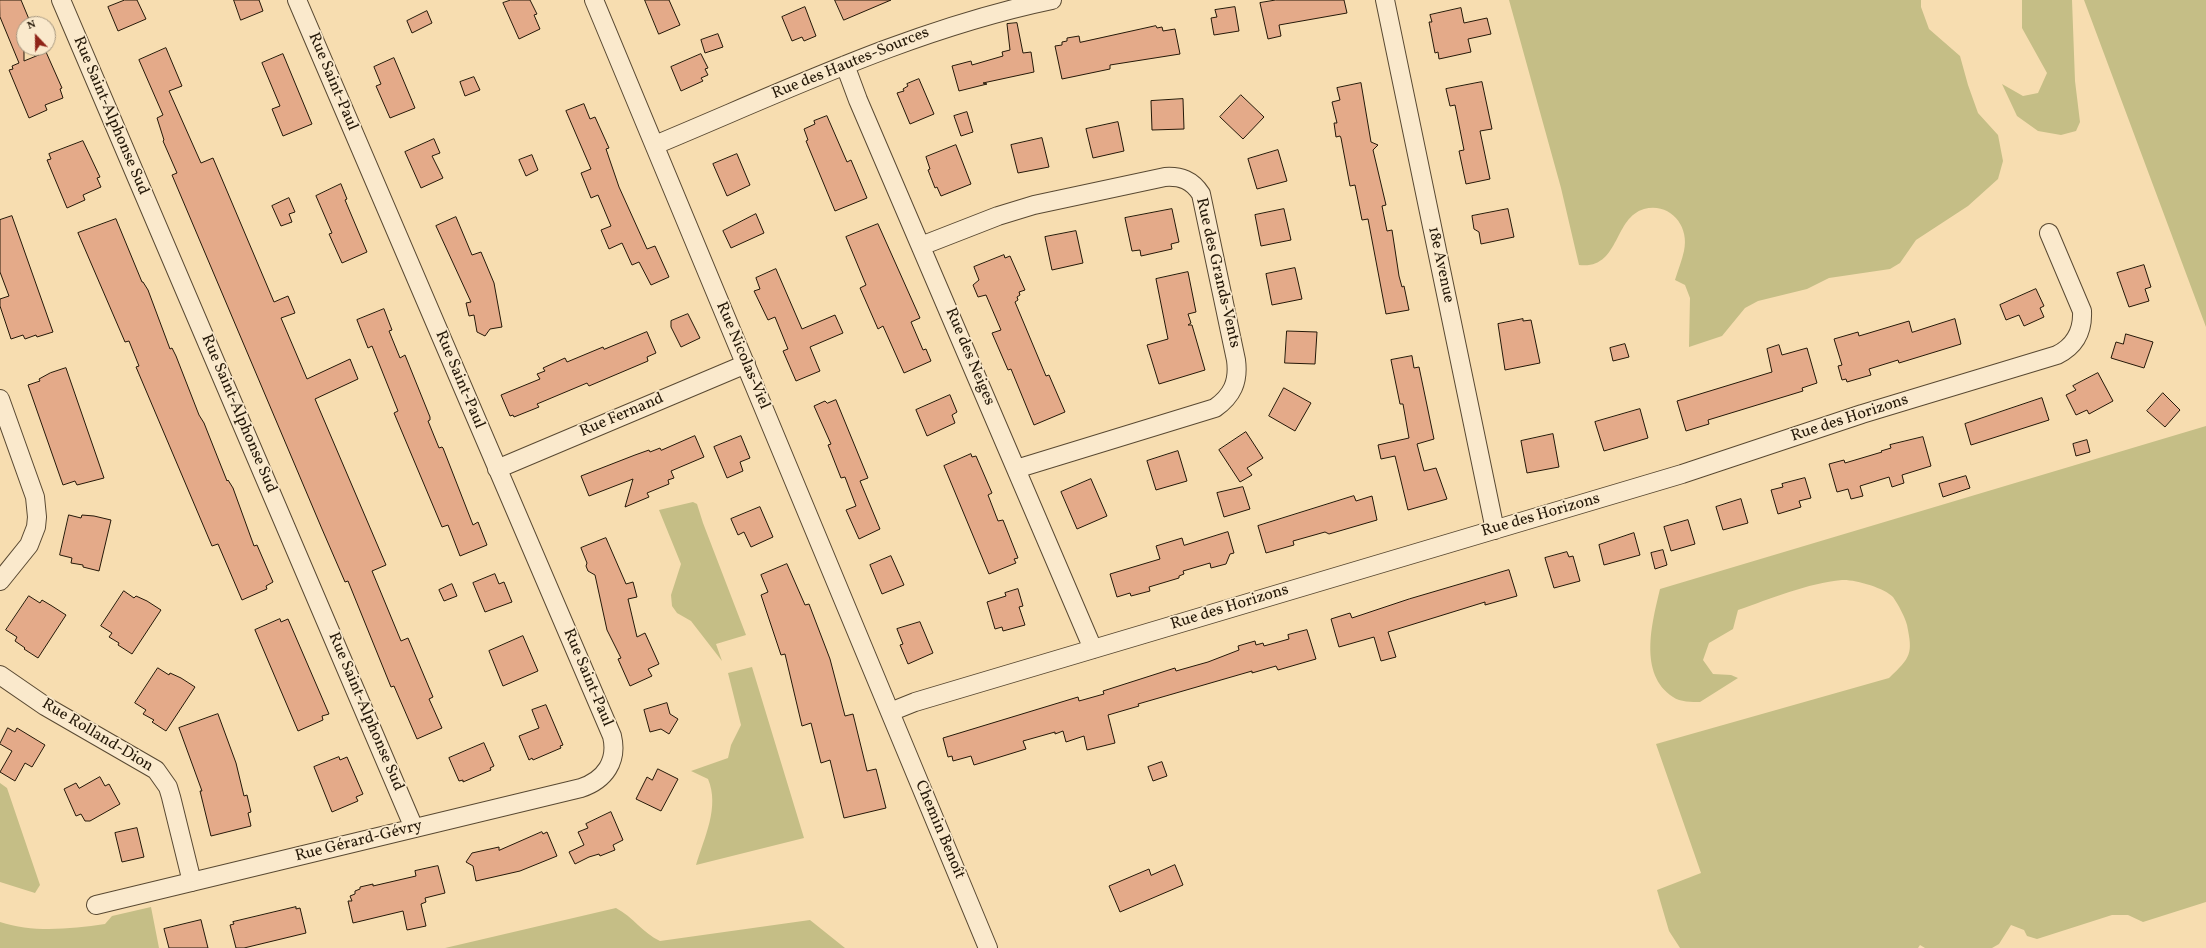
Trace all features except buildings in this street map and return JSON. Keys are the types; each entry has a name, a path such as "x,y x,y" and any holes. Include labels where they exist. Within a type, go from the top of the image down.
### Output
{"street":[{"name":"Rue Saint-Alphonse Sud","path":"61,0 414,828"},
{"name":"Rue Saint-Paul","path":"297,0 612,736 614,749 611,762"},
{"name":"Rue Nicolas-Viel","path":"594,0 890,712"},
{"name":"Rue des Hautes-Sources","path":"655,145 845,65 936,30 980,17 1052,0"},
{"name":"18e Avenue","path":"1385,0 1495,530"},
{"name":"Rue des Neiges","path":"845,65 858,100 1093,649"},
{"name":"Rue des Grands-Vents","path":"921,246 1029,206 1165,177 1182,178 1193,184 1201,194 1238,371 1236,382 1231,393 1214,408 1016,469"},
{"name":"Rue des Horizons","path":"890,712 915,702 1682,474 1854,416 2043,360 2065,351 2074,341 2081,329 2082,311 2049,233"},
{"name":"Rue Fernand","path":"497,469 746,364"},
{"path":"0,399 35,497 37,517 35,531 29,545 0,580"},
{"name":"Rue Rolland-Dion","path":"0,675 45,706 156,770 163,778 170,792 192,882"},
{"name":"Chemin Benoît","path":"890,712 988,948"},
{"name":"Rue Gérard-Gévry","path":"96,904 589,786 603,776 611,762"}],"shaded area":[{"path":"1509,0 1921,0 1921,7 1929,29 1960,56 1978,113 1998,135 2003,161 1998,179 1968,206 1916,240 1900,263 1890,269 1829,278 1807,289 1758,301 1745,308 1722,336 1689,347 1690,298 1685,285 1675,280 1684,251 1684,232 1681,224 1669,212 1662,209 1653,208 1644,209 1634,214 1602,260 1592,264 1579,265 1561,188"},
{"path":"2022,0 2072,0 2075,81 2080,122 2076,131 2061,135 2038,131 2017,116 2002,84 2023,96 2038,93 2047,73 2022,28"},
{"path":"2084,0 2206,0 2206,327"},
{"path":"2206,426 2206,902 2143,922 2128,915 2112,915 2037,939 2027,936 2024,930 2011,925 1999,944 1992,948 1925,948 1920,945 1918,948 1680,948 1669,931 1657,890 1701,873 1656,744 1889,678 1906,660 1910,649 1910,643 1905,618 1893,597 1883,590 1847,580 1816,584 1738,610 1733,629 1709,643 1703,660 1713,674 1731,675 1738,678 1700,702 1683,701 1673,697 1662,687 1655,675 1651,662 1651,632 1660,589"},
{"path":"693,502 697,504 746,635 716,644 722,661 691,621 677,613 672,606 671,595 681,564 659,510"},
{"path":"752,667 804,838 696,865 710,822 712,800 708,779 691,771 728,758 731,745 741,725 728,673"},
{"path":"0,783 7,788 40,885 35,893 0,882"},
{"path":"151,907 159,948 0,948 0,922 26,928 39,929 79,927 105,924 112,916"},
{"path":"616,908 628,916 648,934 660,941 810,920 845,948 445,948"}]}
